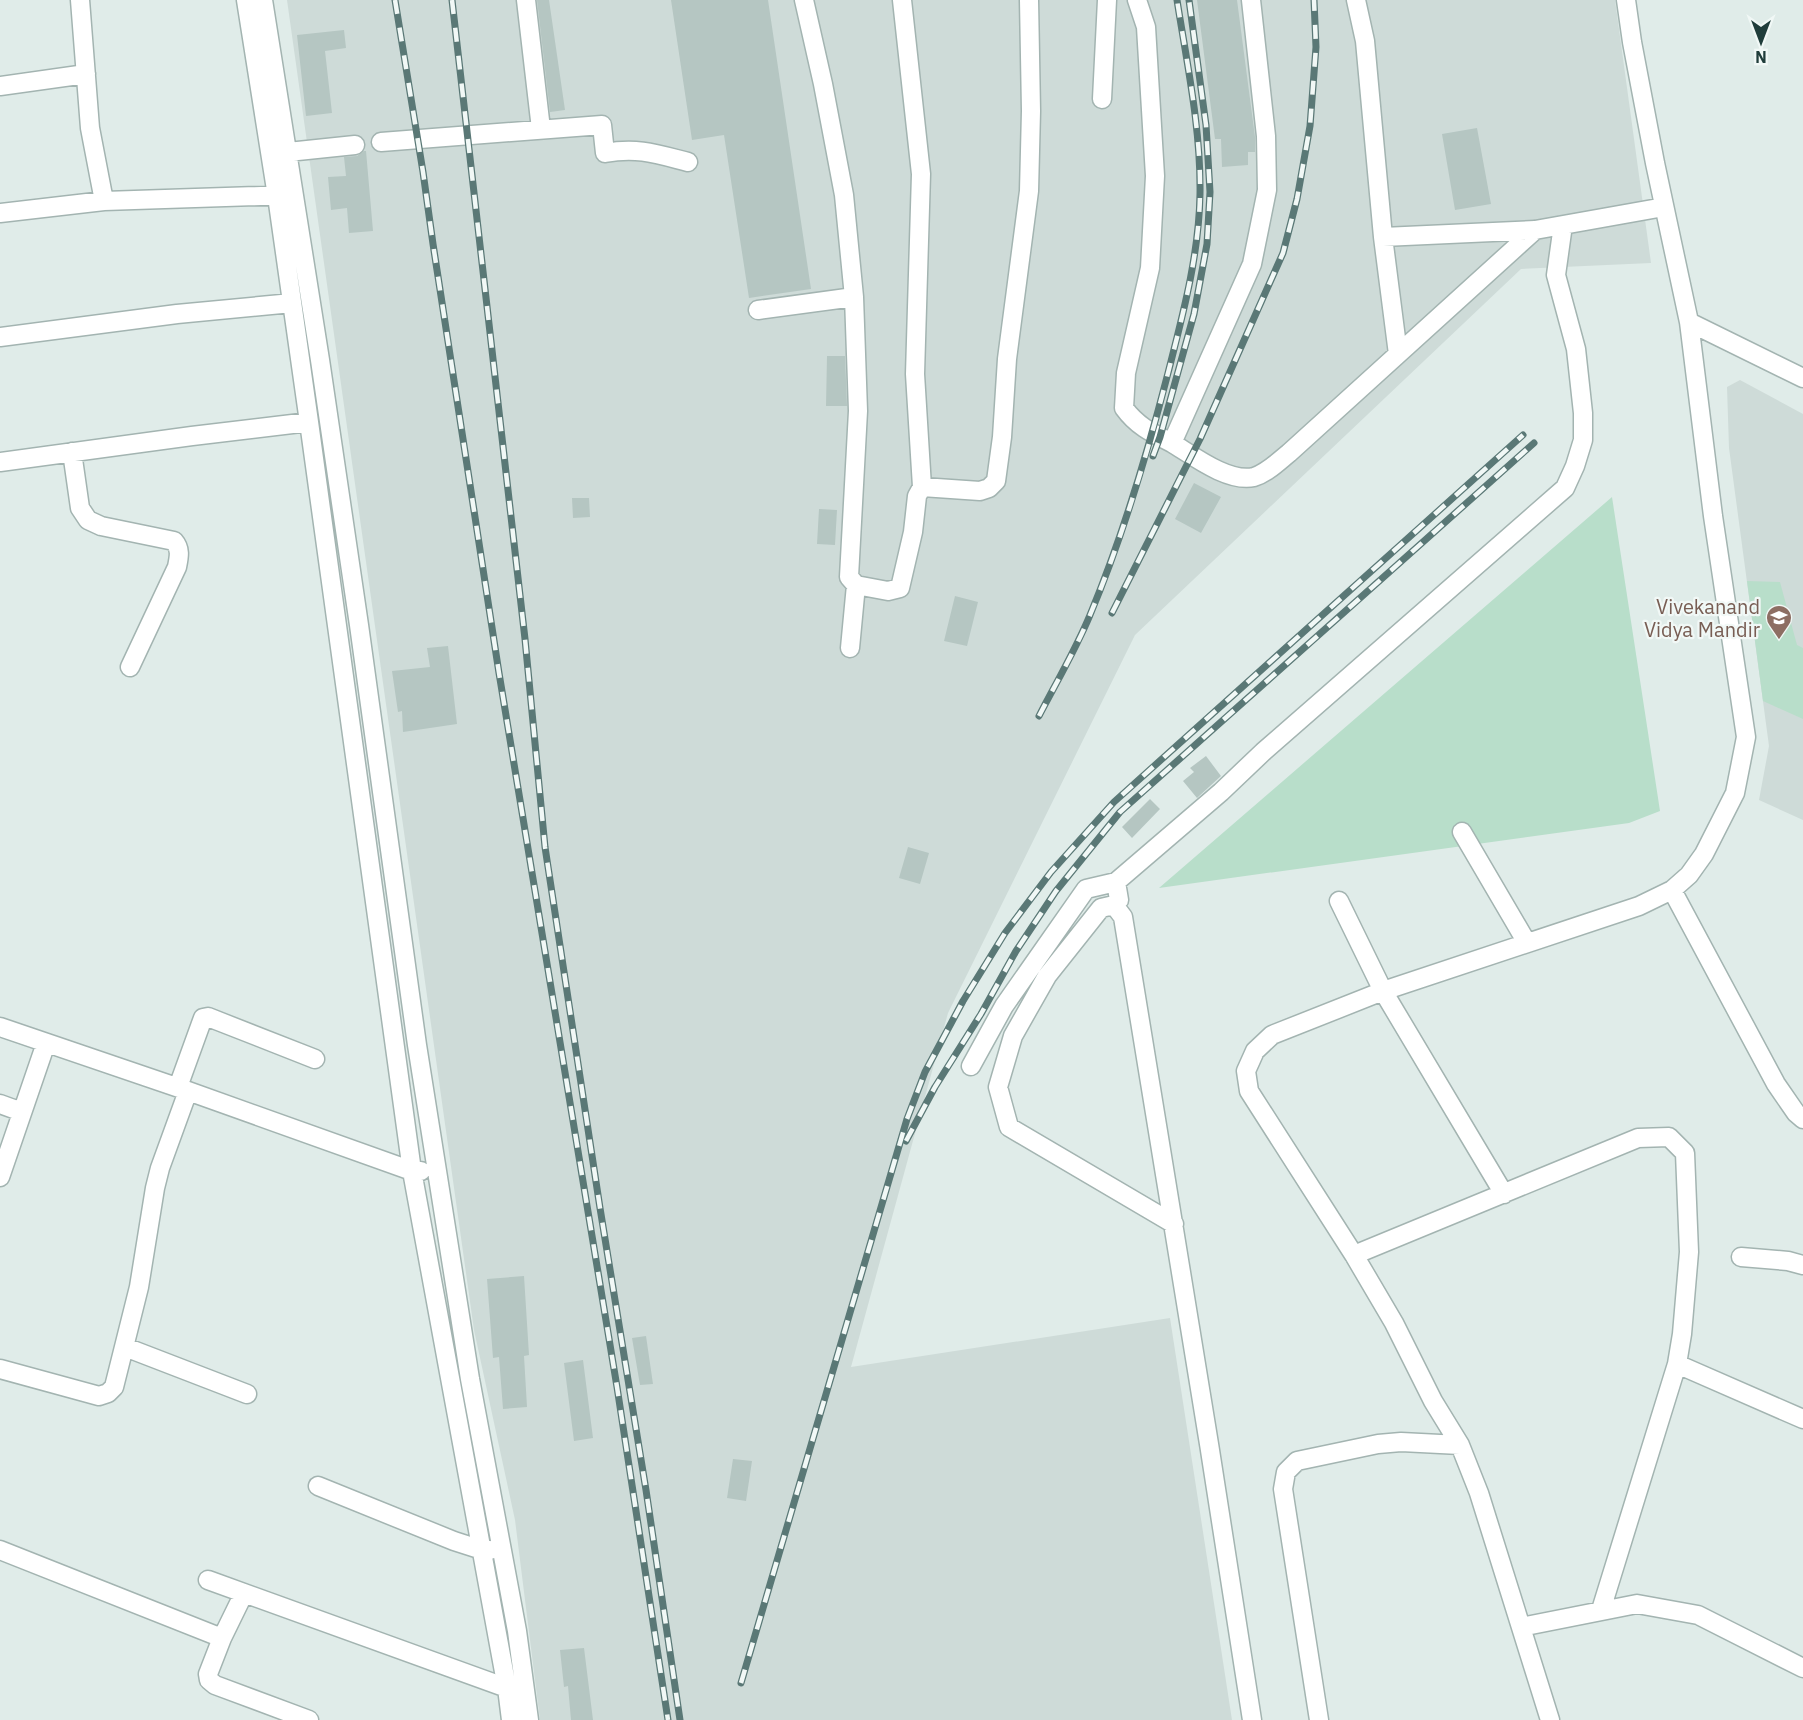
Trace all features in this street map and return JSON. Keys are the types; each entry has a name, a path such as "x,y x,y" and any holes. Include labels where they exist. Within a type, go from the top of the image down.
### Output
{"street":[{"path":"80,0 90,129 104,201"},
{"path":"246,0 320,360 417,1045 470,1379 517,1631 516,1690 511,1720"},
{"path":"263,0 288,152 285,195 292,303 412,1171 482,1550 516,1690 529,1720"},
{"path":"526,0 541,129"},
{"path":"804,0 844,195 854,297 858,411 849,577 856,585 888,591 900,588 913,532 917,496 922,487 915,374 921,174 902,0"},
{"path":"922,487 980,491 996,482 1002,437 1007,359 1029,191 1031,111 1029,0"},
{"path":"1102,99 1107,0"},
{"path":"1137,0 1146,27 1155,176 1150,268 1126,373 1124,408 1134,421 1206,465 1238,477 1254,477 1270,468 1535,230"},
{"path":"1172,443 1252,264 1267,190 1266,136 1251,0"},
{"path":"1356,0 1365,41 1383,237 1398,354"},
{"path":"1550,1720 1479,1493 1460,1445 1432,1401 1394,1323 1354,1255 1249,1091 1246,1071 1255,1051 1272,1035 1383,991 1639,906 1671,890 1689,875 1704,854 1735,793 1746,737 1713,516 1689,322 1664,207 1626,0"},
{"path":"0,86 86,74"},
{"path":"381,142 602,125 605,153 622,149 632,150 688,162"},
{"path":"288,152 355,145"},
{"path":"0,213 104,201 285,195"},
{"path":"1383,237 1535,230 1664,207"},
{"path":"971,1066 1004,1006 1086,890 1116,882 1565,488 1583,440 1583,413 1576,349 1556,275 1563,225"},
{"path":"758,310 854,297"},
{"path":"0,337 177,314 292,303"},
{"path":"1689,322 1803,378"},
{"path":"0,462 309,422"},
{"path":"72,452 80,508 88,520 101,526 174,541 178,546 177,567 130,667"},
{"path":"850,648 856,585"},
{"path":"1462,832 1527,943"},
{"path":"1116,882 1119,900 1114,905 1101,908 1047,975 1013,1036 998,1087 1009,1127 1174,1224"},
{"path":"1671,890 1776,1084 1791,1108 1803,1119"},
{"path":"1339,901 1383,991 1504,1194"},
{"path":"1114,905 1124,917 1212,1454 1252,1720"},
{"path":"0,1369 99,1396 108,1393 114,1387 140,1279 155,1188 203,1018 208,1017 315,1059"},
{"path":"0,1027 183,1089 412,1171 437,1170"},
{"path":"0,1177 46,1043"},
{"path":"0,1104 22,1112"},
{"path":"1354,1255 1638,1138 1669,1137 1685,1153 1689,1252 1677,1364 1601,1610"},
{"path":"1741,1257 1788,1261 1803,1265"},
{"path":"125,1347 247,1394"},
{"path":"1677,1364 1803,1419"},
{"path":"1319,1720 1283,1489 1286,1472 1296,1461 1378,1444 1401,1442 1460,1445"},
{"path":"318,1486 454,1541 482,1550 502,1550"},
{"path":"0,1550 222,1638"},
{"path":"208,1580 516,1690"},
{"path":"244,1593 222,1638 208,1674 209,1680 215,1685 309,1720"},
{"path":"1521,1627 1637,1604 1698,1616 1803,1668"}],"shaded area":[{"path":"287,0 1615,0 1651,263 1521,269 1135,635 948,1013 851,1367 1170,1318 1232,1720 540,1720 515,1520 474,1330"},
{"name":"Vivekanand Vidya Mandir","path":"1740,380 1803,414 1803,820 1759,800 1769,746 1729,448 1727,387"}],"green space":[{"path":"1612,497 1660,811 1629,823 1159,888"},
{"path":"1747,581 1780,582 1797,645 1803,648 1803,719 1763,701"}],"building":[{"path":"537,0 549,0 565,110 550,112"},
{"path":"671,0 768,0 811,289 749,298 724,135 692,140"},
{"path":"1197,0 1237,0 1255,137 1255,152 1248,152 1248,165 1222,167 1221,139 1215,139"},
{"path":"344,30 346,48 325,51 332,113 306,116 297,35"},
{"path":"1477,128 1491,204 1455,210 1442,134"},
{"path":"366,151 373,231 349,233 347,208 331,210 328,177 346,176 344,157 357,156"},
{"path":"827,356 845,356 847,406 826,406"},
{"path":"1194,483 1221,497 1201,533 1175,519"},
{"path":"572,498 589,498 590,517 573,518"},
{"path":"819,509 837,510 835,545 817,544"},
{"path":"955,596 978,602 967,646 944,641"},
{"path":"448,646 457,724 403,732 402,711 398,712 392,671 430,667 427,648"},
{"path":"1206,756 1221,776 1197,798 1183,781 1194,772 1190,768"},
{"path":"1150,799 1160,809 1132,838 1122,827"},
{"path":"908,847 929,853 920,884 899,878"},
{"path":"524,1276 529,1355 524,1356 527,1407 503,1409 499,1357 493,1358 487,1279"},
{"path":"646,1336 653,1384 640,1385 632,1338"},
{"path":"583,1360 593,1438 574,1441 564,1363"},
{"path":"733,1459 752,1461 746,1501 727,1498"},
{"path":"584,1648 593,1720 571,1720 568,1686 564,1687 560,1650"}],"railway":[{"path":"395,0 499,673 617,1387 668,1720"},
{"path":"452,0 525,639 545,847 680,1720"},
{"path":"1039,716 1084,628 1124,525 1160,404 1189,284 1197,239 1200,170 1193,97 1177,0"},
{"path":"1153,456 1194,314 1207,244 1210,192 1206,125 1189,0"},
{"path":"1112,613 1200,439 1283,253 1297,199 1310,126 1316,47 1314,0"},
{"path":"741,1683 907,1119 925,1072 963,1001 1005,933 1051,872 1114,802 1523,435"},
{"path":"906,1141 935,1087 981,1014 1016,951 1056,891 1120,812 1534,443"}],"place":[{"name":"Vivekanand Vidya Mandir","path":"1779,641"}]}
